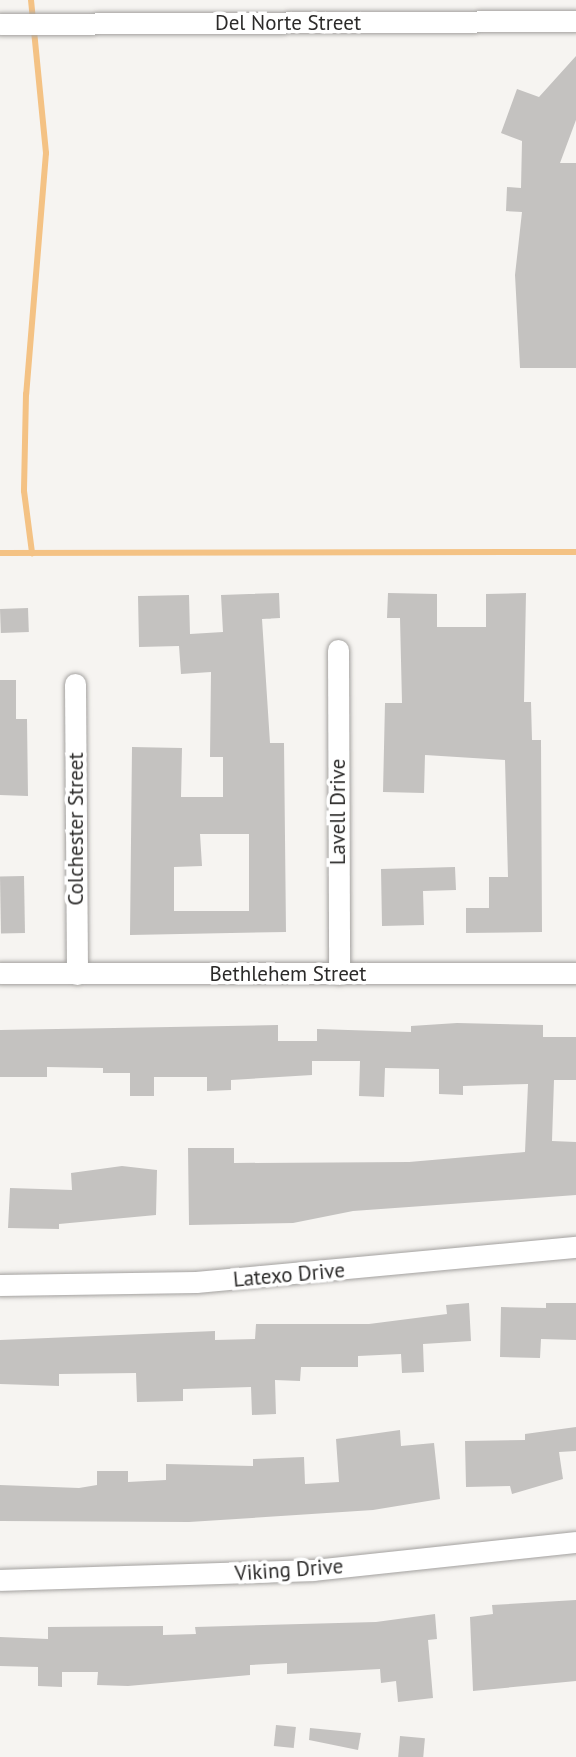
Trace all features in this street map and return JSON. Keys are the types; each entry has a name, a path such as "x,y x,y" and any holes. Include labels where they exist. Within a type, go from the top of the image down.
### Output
{"street":[{"name":"Del Norte Street","path":"1,24 576,21"},
{"name":"Lavell Drive","path":"338,650 338,974"},
{"name":"Colchester Street","path":"75,684 77,974"},
{"name":"Bethlehem Street","path":"0,974 576,974"},
{"name":"Latexo Drive","path":"0,1285 196,1282 576,1247"},
{"name":"Viking Drive","path":"0,1580 313,1570 576,1542"}],"building":[{"path":"576,56 576,120 560,163 576,163 576,368 520,368 515,275 522,212 506,211 507,187 521,188 522,141 501,133 517,89 539,97"},
{"path":"279,593 280,618 262,619 270,743 284,743 286,932 130,935 132,747 182,748 181,797 223,797 223,757 210,757 211,672 181,674 179,646 139,647 138,596 189,595 190,634 223,632 221,595","holes":["200,834 249,834 249,911 174,911 174,867 202,866"]},
{"path":"388,593 437,594 437,627 486,627 486,594 526,593 524,702 531,702 532,740 541,740 542,932 466,933 466,908 489,908 489,877 508,877 505,760 425,755 424,793 383,792 385,703 402,703 400,618 387,618"},
{"path":"28,608 29,632 1,633 0,609"},
{"path":"0,680 16,680 16,719 27,719 28,796 0,795"},
{"path":"455,867 456,890 423,891 424,925 382,926 381,869"},
{"path":"0,876 24,876 25,933 1,933"},
{"path":"457,1023 543,1025 543,1037 576,1037 576,1080 554,1080 552,1141 576,1142 576,1195 353,1211 293,1223 189,1225 188,1148 234,1148 234,1163 409,1162 525,1152 528,1084 463,1086 463,1095 439,1094 439,1069 385,1068 384,1097 359,1096 360,1061 312,1061 312,1075 231,1080 231,1090 207,1091 207,1077 154,1077 154,1096 130,1096 130,1073 103,1073 103,1068 47,1067 47,1077 0,1077 0,1030 278,1025 278,1041 317,1041 317,1029 411,1032 411,1026"},
{"path":"122,1166 157,1170 156,1215 59,1224 59,1229 8,1228 10,1188 72,1190 71,1173"},
{"path":"469,1303 471,1341 423,1344 424,1372 402,1373 401,1354 358,1356 358,1367 301,1367 300,1381 275,1380 276,1414 252,1415 251,1387 183,1389 183,1401 137,1402 136,1373 59,1374 59,1386 0,1384 0,1340 215,1331 215,1340 255,1339 256,1324 369,1324 447,1314 446,1305"},
{"path":"546,1303 576,1303 576,1340 541,1339 540,1358 500,1357 501,1307 546,1308"},
{"path":"576,1427 576,1451 559,1452 563,1479 512,1494 510,1486 466,1487 465,1441 525,1440 525,1434"},
{"path":"400,1430 401,1446 434,1443 440,1499 373,1510 189,1522 0,1521 0,1485 79,1488 97,1485 97,1471 128,1471 128,1482 166,1480 166,1464 253,1466 253,1459 304,1457 305,1484 339,1482 336,1439"},
{"path":"576,1600 576,1681 473,1691 470,1617 493,1614 492,1605"},
{"path":"435,1614 437,1639 428,1640 433,1698 398,1702 396,1681 381,1683 380,1669 287,1674 287,1663 250,1665 250,1675 128,1686 97,1685 98,1672 62,1672 62,1687 38,1686 38,1667 0,1666 0,1637 48,1639 48,1627 163,1626 163,1635 196,1634 195,1627 376,1622"},
{"path":"276,1725 296,1727 294,1748 274,1746"},
{"path":"310,1728 361,1733 358,1750 309,1740"},
{"path":"400,1736 425,1738 423,1757 398,1757"}],"waterway":[{"path":"31,0 46,153 26,394 24,491 32,553"},
{"path":"0,553 576,552"}]}
